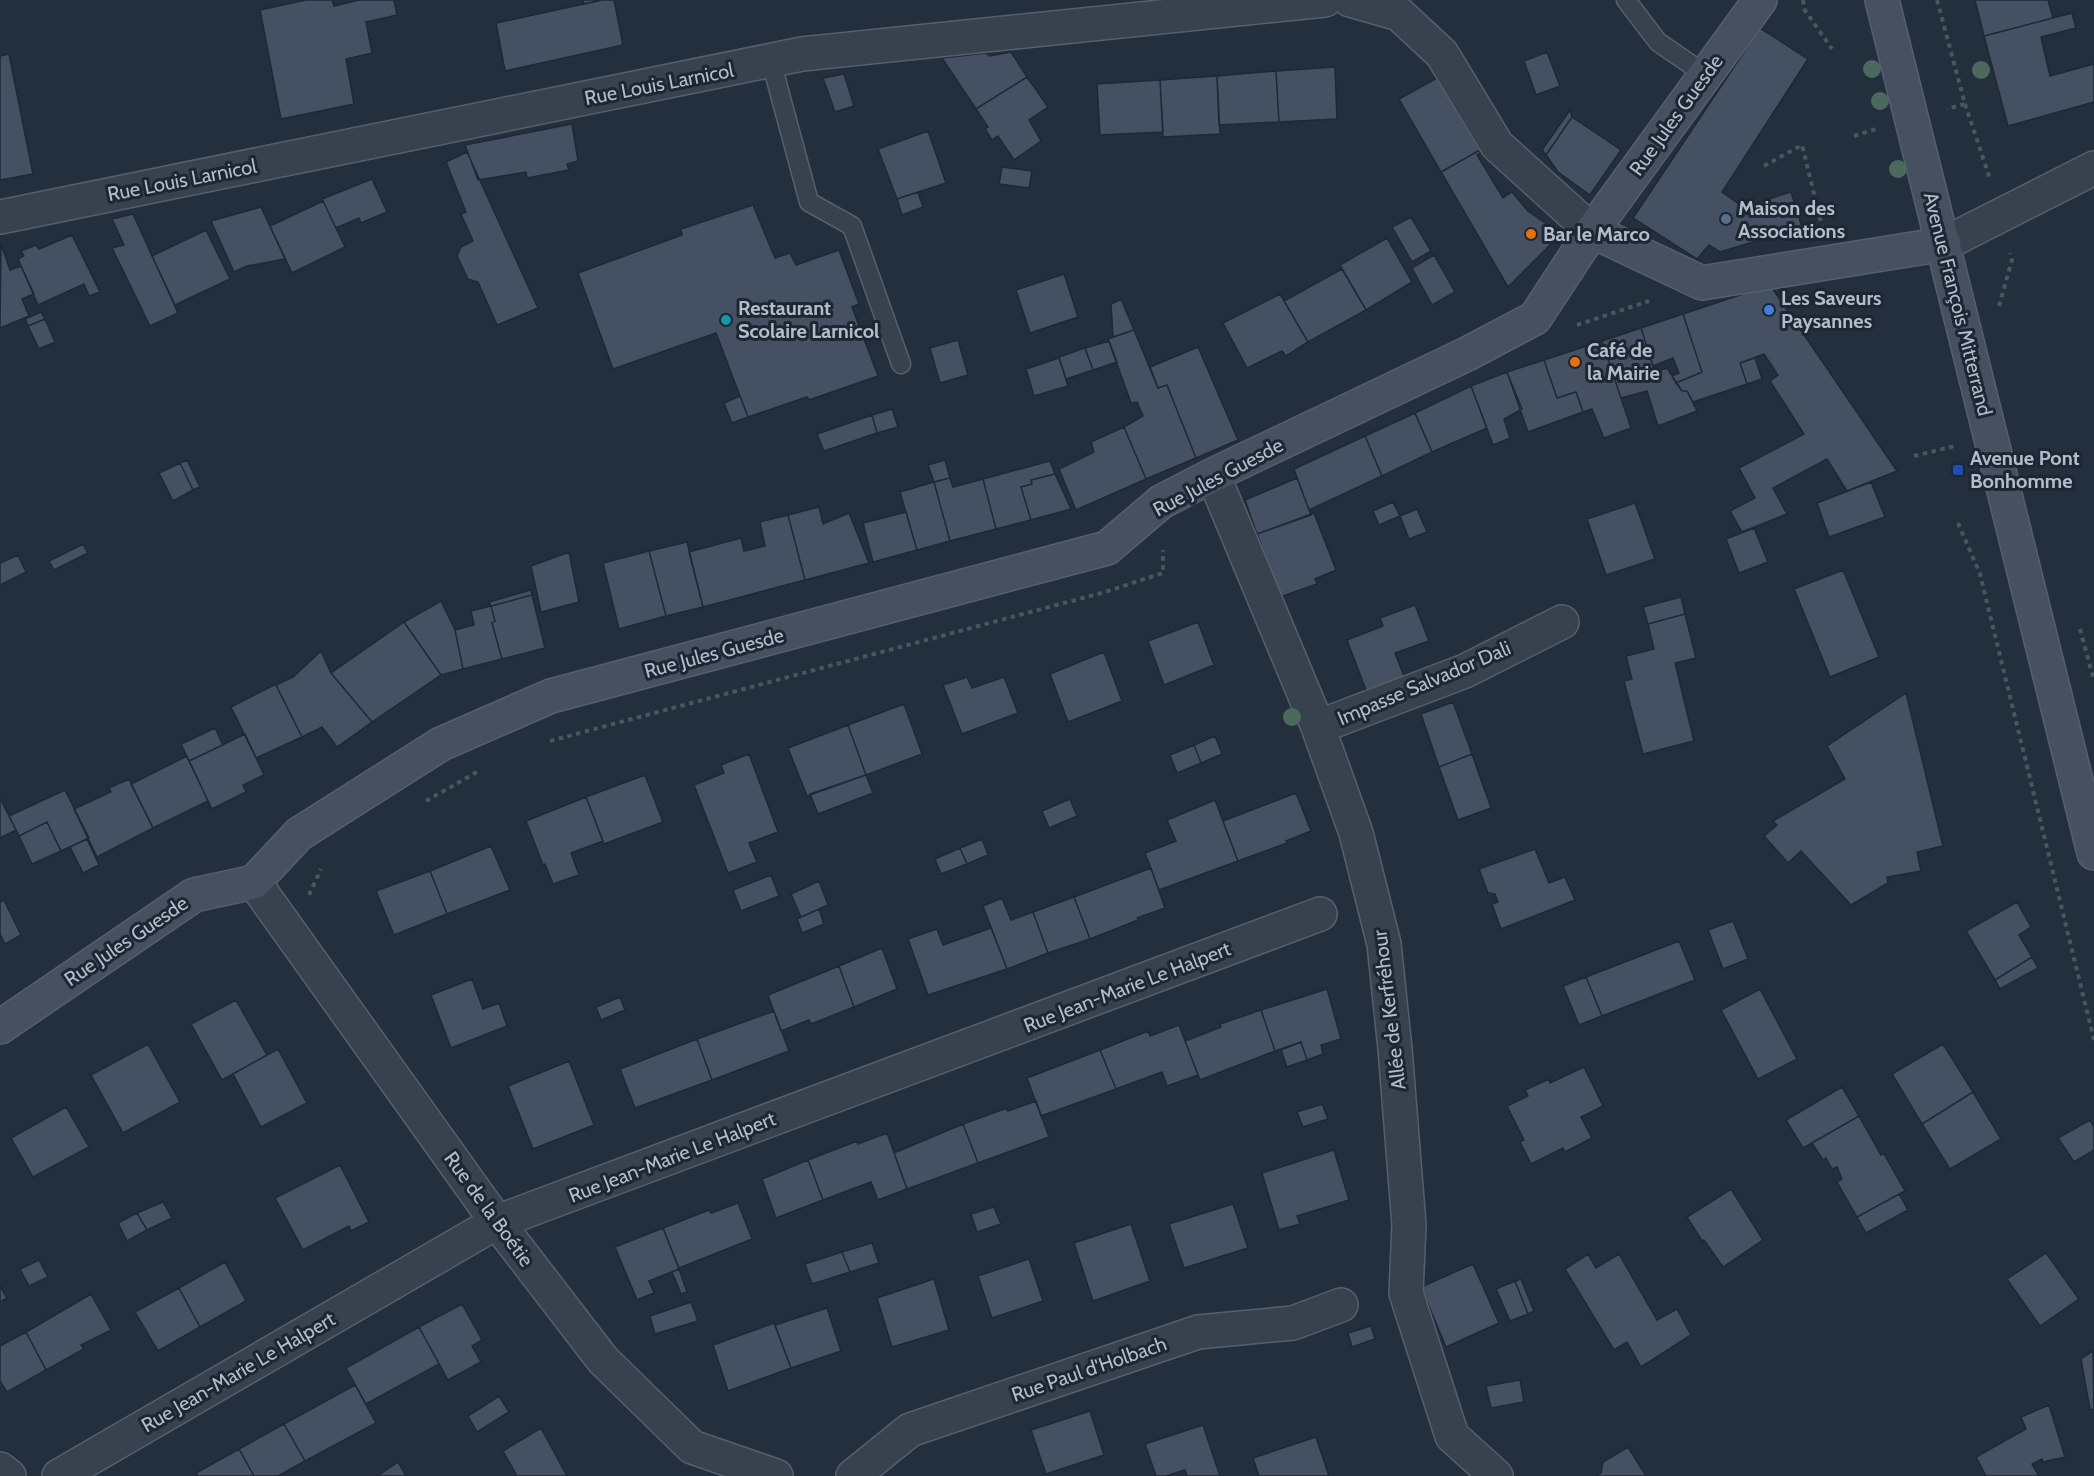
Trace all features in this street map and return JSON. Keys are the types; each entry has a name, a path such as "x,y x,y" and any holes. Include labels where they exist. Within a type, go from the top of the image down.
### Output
{"street":[{"name":"Rue Louis Larnicol","path":"0,217 802,54 1325,0"},
{"path":"1350,0 1399,14 1442,54 1497,145 1592,231 1702,283 1944,244 2094,168"},
{"name":"Rue Jules Guesde","path":"0,1027 194,895 254,882 299,834 441,744 551,696 1107,548 1161,502 1467,354 1535,318 1592,231 1760,0"},
{"name":"Avenue François Mitterrand","path":"1882,0 2094,853"},
{"name":"Allée de Kerfréhour","path":"1213,476 1318,727 1356,833 1384,944 1409,1225 1406,1293 1452,1436 1496,1476"},
{"name":"Impasse Salvador Dali","path":"1318,727 1465,671 1562,622"},
{"name":"Rue de la Boétie","path":"254,882 497,1222 603,1360 692,1447 776,1476"},
{"name":"Rue Jean-Marie Le Halpert","path":"59,1476 497,1222 1320,914"},
{"name":"Rue Paul d'Holbach","path":"853,1476 910,1430 1198,1332 1293,1323 1341,1305"},
{"path":"0,1469 9,1476"}],"lane":[{"path":"1626,0 1658,42 1706,75"},
{"path":"771,61 809,202 852,226 901,364"}],"path":[{"path":"1803,0 1804,9 1832,49"},
{"path":"1764,166 1802,146 1831,262"},
{"path":"1997,314 2012,260"},
{"path":"1535,318 1574,326 1702,283"},
{"path":"541,743 1105,592 1162,573 1163,548 1146,515"},
{"path":"1958,523 1980,574 2094,1040"},
{"path":"417,807 487,766"},
{"path":"290,934 326,859"}],"building":[{"path":"306,0 332,0 334,6 359,0 394,0 397,15 366,22 372,53 346,59 354,104 281,119 260,10"},
{"path":"583,0 602,0 584,4"},
{"path":"602,0 614,0 623,45 505,71 496,23"},
{"path":"1975,0 2048,0 2053,18 1984,36"},
{"path":"2072,13 2076,28 2041,37 2050,76 2094,64 2094,102 2008,126 1984,36"},
{"path":"1760,28 1808,59 1722,192 1743,207 1791,192 1802,227 1720,252 1709,245 1697,259 1633,218"},
{"path":"1011,52 1027,77 976,109 942,58 986,53 990,56"},
{"path":"1547,52 1560,86 1536,95 1524,61"},
{"path":"9,54 33,174 0,180 0,56"},
{"path":"1335,67 1337,119 1279,122 1276,71"},
{"path":"1276,71 1279,122 1219,125 1217,76"},
{"path":"844,74 854,106 835,112 823,78"},
{"path":"1217,76 1220,134 1163,137 1160,80"},
{"path":"1027,77 1048,107 1029,120 1041,141 1014,160 998,136 992,140 985,129 988,127 976,109"},
{"path":"1437,78 1480,150 1441,172 1399,99"},
{"path":"1160,80 1163,132 1100,135 1097,84"},
{"path":"1570,110 1572,117 1546,155 1542,150"},
{"path":"1572,117 1621,150 1590,195 1558,172 1546,155"},
{"path":"572,124 578,161 567,164 569,170 527,178 526,172 478,180 465,145"},
{"path":"928,131 946,183 897,199 878,149"},
{"path":"1480,150 1481,152 1477,155 1503,198 1512,192 1528,211 1561,234 1508,287 1441,172"},
{"path":"467,152 538,308 497,325 478,282 468,279 457,256 461,247 473,241 461,214 466,212 446,162"},
{"path":"1002,167 1032,171 1029,188 999,184"},
{"path":"372,179 387,212 361,223 359,218 336,228 322,199"},
{"path":"918,192 923,207 902,215 897,199"},
{"path":"323,201 345,247 292,273 270,226"},
{"name":"Restaurant Scolaire Larnicol","path":"753,205 775,258 790,253 796,265 839,250 859,304 852,307 878,376 809,400 807,397 748,417 716,333 613,369 578,273 682,235 681,229"},
{"path":"261,207 285,259 247,266 234,272 211,221"},
{"path":"133,214 178,313 150,326 112,248 124,245 112,219"},
{"path":"1411,217 1431,251 1412,262 1392,227"},
{"path":"206,230 230,279 175,305 152,256"},
{"path":"72,235 100,292 89,296 84,284 38,305 18,259 24,256 21,251 36,245 39,249"},
{"path":"1387,238 1412,282 1366,310 1340,265"},
{"path":"1,244 10,270 21,266 34,294 22,299 29,316 0,328"},
{"path":"1434,255 1455,292 1432,305 1412,268"},
{"path":"1342,269 1366,310 1308,342 1284,301"},
{"path":"1064,274 1078,317 1030,333 1016,290"},
{"path":"1770,285 1897,471 1847,491 1827,459 1773,488 1787,514 1742,532 1730,511 1755,498 1739,468 1804,434 1770,381 1778,375 1764,354 1740,363 1747,384 1693,402 1687,391 1682,391 1676,383 1702,372 1683,314"},
{"path":"1280,294 1308,342 1286,356 1282,351 1247,368 1223,323"},
{"path":"1121,299 1134,330 1113,337 1111,304"},
{"path":"41,312 45,319 28,326 25,319"},
{"path":"1683,314 1702,372 1676,383 1672,376 1679,373 1673,358 1653,366 1641,328"},
{"path":"45,319 55,342 39,349 28,326"},
{"path":"1641,328 1655,372 1667,368 1682,391 1687,391 1697,411 1658,426 1647,391 1621,398 1602,341"},
{"path":"1134,330 1158,388 1167,385 1196,458 1146,479 1124,427 1143,416 1137,402 1131,403 1108,339"},
{"path":"958,340 968,375 940,383 930,348"},
{"path":"1109,341 1117,362 1093,370 1085,348"},
{"path":"1602,341 1631,428 1604,438 1592,409 1583,412 1576,392 1557,398 1544,360"},
{"path":"1198,347 1238,440 1196,458 1167,385 1158,388 1150,367"},
{"path":"1085,348 1093,370 1066,379 1059,357"},
{"path":"1059,358 1068,386 1034,396 1026,369"},
{"path":"1755,358 1762,379 1747,384 1740,363"},
{"path":"1544,360 1557,398 1576,392 1583,412 1528,432 1507,372"},
{"path":"1507,372 1522,409 1504,419 1510,438 1493,445 1471,386"},
{"path":"1471,386 1487,428 1432,452 1415,413"},
{"path":"740,396 748,417 732,423 724,403"},
{"path":"892,409 898,427 877,433 872,415"},
{"path":"1415,413 1432,452 1382,476 1365,436"},
{"path":"872,415 877,433 824,451 817,434"},
{"path":"1124,427 1146,479 1076,510 1059,469 1094,452 1091,442"},
{"path":"1365,436 1382,476 1309,510 1294,469"},
{"path":"187,460 200,487 193,490 180,463"},
{"path":"945,460 950,478 934,482 928,465"},
{"path":"1050,461 1055,474 1031,480 1032,484 1021,487 1031,520 996,529 983,479"},
{"path":"180,463 193,490 173,501 159,473"},
{"path":"1055,474 1071,509 1031,520 1021,487 1032,484 1031,480"},
{"path":"950,478 953,487 983,479 996,529 950,541 934,482"},
{"path":"1297,478 1311,515 1257,534 1245,500"},
{"path":"934,482 950,541 917,550 900,492"},
{"path":"1871,482 1885,517 1829,537 1817,503"},
{"path":"1393,502 1400,516 1379,525 1373,511"},
{"path":"1635,503 1655,559 1606,575 1587,519"},
{"path":"819,507 823,524 849,513 869,563 805,580 788,515"},
{"path":"1417,509 1427,532 1409,539 1400,516"},
{"path":"906,512 917,550 873,562 863,523"},
{"path":"1314,513 1336,570 1315,579 1317,584 1280,597 1257,534"},
{"path":"788,515 805,580 703,607 689,552 741,538 744,551 765,546 760,522"},
{"path":"1754,528 1768,562 1739,573 1726,539"},
{"path":"687,542 703,607 666,616 649,551"},
{"path":"83,544 88,553 54,570 49,561"},
{"path":"649,551 666,616 619,629 603,563"},
{"path":"569,552 579,602 541,612 531,566"},
{"path":"18,555 26,572 0,585 0,563"},
{"path":"1843,570 1879,657 1830,677 1794,589"},
{"path":"531,590 532,595 491,606 489,602"},
{"path":"532,595 545,648 502,659 492,623 495,621 491,606"},
{"path":"1681,597 1685,614 1648,624 1643,607"},
{"path":"441,601 455,630 463,669 441,675 404,622"},
{"path":"1415,605 1429,641 1395,653 1407,684 1369,698 1347,640 1383,626 1380,618"},
{"path":"491,606 495,621 492,623 502,659 463,669 455,630 474,625 471,611"},
{"path":"1685,614 1696,658 1675,663 1694,741 1643,754 1624,681 1632,679 1626,656 1654,649 1648,624"},
{"path":"404,622 441,675 372,722 331,673"},
{"path":"1198,622 1214,665 1164,685 1148,641"},
{"path":"321,651 331,673 372,722 337,747 322,727 302,737 276,685 293,677"},
{"path":"1104,652 1122,701 1068,722 1050,674"},
{"path":"967,677 972,688 1004,677 1018,713 962,734 943,685"},
{"path":"274,685 302,737 256,758 231,707"},
{"path":"1906,693 1943,846 1917,852 1921,871 1887,877 1888,883 1851,905 1801,851 1788,863 1764,836 1777,825 1773,821 1845,779 1827,746"},
{"path":"1453,702 1472,754 1439,767 1421,714"},
{"path":"904,704 922,754 866,775 848,725"},
{"path":"848,725 866,775 807,796 788,748"},
{"path":"215,728 223,745 189,761 181,744"},
{"path":"245,734 264,775 243,785 246,792 212,809 189,761"},
{"path":"1215,736 1222,754 1201,763 1194,745"},
{"path":"1194,745 1201,763 1177,773 1170,755"},
{"path":"749,754 778,832 749,843 757,862 728,873 694,785 724,773 721,765"},
{"path":"1472,754 1491,808 1458,820 1439,767"},
{"path":"187,756 208,801 153,828 131,784"},
{"path":"645,775 663,822 604,844 586,797"},
{"path":"866,775 873,793 818,814 810,794"},
{"path":"129,779 153,828 97,857 74,809 111,792 109,788"},
{"path":"65,790 89,838 61,851 47,822 19,836 9,816"},
{"path":"1296,793 1311,831 1286,841 1287,843 1238,861 1223,821"},
{"path":"586,797 603,841 571,853 579,875 553,884 526,821"},
{"path":"0,798 16,830 0,838"},
{"path":"1070,799 1077,816 1049,828 1042,811"},
{"path":"1215,800 1238,861 1159,890 1145,853 1176,841 1167,820"},
{"path":"47,822 61,851 32,864 19,836"},
{"path":"87,839 99,865 83,873 70,847"},
{"path":"982,839 988,855 967,864 960,848"},
{"path":"491,846 510,890 447,914 430,871"},
{"path":"960,848 967,864 941,874 935,859"},
{"path":"1535,849 1549,883 1565,877 1575,900 1501,929 1492,904 1498,902 1495,894 1488,893 1479,869"},
{"path":"1151,868 1165,908 1090,939 1074,897"},
{"path":"430,871 447,914 394,935 376,891"},
{"path":"771,875 779,896 741,911 733,890"},
{"path":"819,881 828,905 801,917 791,894"},
{"path":"1074,897 1090,939 1048,953 1033,912"},
{"path":"1002,898 1011,920 1033,912 1048,953 1007,969 983,906"},
{"path":"4,900 21,935 5,944 0,934 0,902"},
{"path":"2017,902 2031,927 2019,935 2032,957 1995,980 1966,931"},
{"path":"819,909 824,924 802,933 797,919"},
{"path":"1733,921 1748,959 1723,969 1708,930"},
{"path":"991,928 1007,969 928,995 908,939 937,929 943,945"},
{"path":"1679,941 1695,980 1602,1016 1586,977"},
{"path":"882,948 897,989 854,1007 839,966"},
{"path":"2032,957 2038,968 2000,989 1995,980"},
{"path":"839,966 854,1007 811,1024 809,1020 781,1031 768,995"},
{"path":"1586,977 1602,1016 1579,1025 1563,986"},
{"path":"472,979 483,1009 499,1003 507,1026 451,1048 431,995"},
{"path":"1327,989 1341,1039 1321,1045 1323,1054 1307,1060 1301,1042 1275,1051 1261,1010"},
{"path":"1760,989 1797,1059 1758,1079 1721,1010"},
{"path":"620,997 625,1010 601,1020 596,1007"},
{"path":"236,1000 267,1055 222,1080 191,1024"},
{"path":"1261,1010 1275,1051 1200,1080 1185,1041 1221,1027 1220,1024"},
{"path":"774,1011 789,1051 712,1080 697,1039"},
{"path":"1179,1025 1198,1075 1167,1086 1162,1072 1116,1089 1100,1050 1148,1031 1150,1036"},
{"path":"697,1039 712,1080 635,1108 620,1069"},
{"path":"1301,1042 1307,1060 1287,1067 1281,1050"},
{"path":"148,1044 180,1102 123,1133 91,1075"},
{"path":"1943,1044 1973,1092 1922,1124 1892,1074"},
{"path":"278,1049 307,1103 261,1127 233,1074"},
{"path":"1100,1050 1116,1089 1041,1116 1027,1078"},
{"path":"569,1061 594,1125 533,1149 508,1086"},
{"path":"1584,1067 1603,1106 1581,1117 1592,1138 1565,1152 1563,1148 1531,1164 1520,1142 1524,1140 1507,1106 1528,1096 1525,1090 1549,1079 1550,1083"},
{"path":"1842,1087 1859,1116 1803,1148 1786,1120"},
{"path":"1973,1092 2001,1139 1950,1169 1922,1124"},
{"path":"1036,1101 1049,1137 978,1163 963,1124 1007,1108 1008,1111"},
{"path":"1322,1104 1328,1119 1303,1127 1297,1112"},
{"path":"66,1107 89,1147 33,1177 11,1138"},
{"path":"1859,1116 1905,1191 1857,1217 1837,1182 1842,1179 1837,1167 1832,1169 1826,1158 1823,1160 1812,1143"},
{"path":"2090,1120 2094,1127 2094,1150 2074,1162 2058,1138"},
{"path":"963,1124 978,1163 907,1189 894,1153"},
{"path":"887,1133 907,1189 878,1200 871,1182 823,1200 808,1160 857,1141 858,1144"},
{"path":"1334,1150 1349,1200 1297,1216 1300,1224 1279,1230 1262,1173"},
{"path":"808,1160 823,1200 776,1218 762,1179"},
{"path":"340,1165 369,1222 351,1231 349,1226 303,1250 275,1198"},
{"path":"1731,1189 1763,1240 1723,1267 1704,1240 1702,1241 1687,1217"},
{"path":"1899,1194 1908,1210 1866,1233 1857,1217"},
{"path":"163,1202 172,1218 147,1230 137,1213"},
{"path":"738,1203 752,1239 679,1268 663,1228 709,1210 711,1213"},
{"path":"1233,1204 1248,1248 1184,1268 1169,1224"},
{"path":"994,1207 1001,1224 977,1232 971,1214"},
{"path":"137,1213 147,1230 127,1241 118,1223"},
{"path":"1131,1224 1150,1281 1093,1301 1074,1243"},
{"path":"663,1228 679,1269 649,1281 654,1293 637,1300 615,1247"},
{"path":"872,1243 879,1263 850,1272 842,1252"},
{"path":"842,1252 850,1272 812,1284 805,1264"},
{"path":"2046,1253 2079,1299 2040,1326 2007,1279"},
{"path":"1588,1254 1596,1268 1619,1254 1657,1320 1677,1309 1691,1335 1641,1367 1627,1342 1614,1350 1565,1269"},
{"path":"1029,1259 1043,1301 992,1318 978,1276"},
{"path":"39,1260 48,1277 29,1286 20,1269"},
{"path":"225,1262 246,1301 200,1327 179,1288"},
{"path":"1473,1264 1499,1323 1446,1347 1421,1287"},
{"path":"679,1269 687,1292 681,1294 672,1272"},
{"path":"934,1279 949,1330 892,1347 877,1298"},
{"path":"1521,1279 1534,1311 1528,1314 1515,1281"},
{"path":"1515,1281 1528,1314 1510,1321 1496,1289"},
{"path":"0,1286 7,1298 0,1302"},
{"path":"179,1288 200,1327 158,1351 135,1312"},
{"path":"91,1294 111,1330 81,1345 84,1349 46,1370 26,1332"},
{"path":"691,1302 698,1321 655,1334 650,1316"},
{"path":"462,1304 482,1340 472,1346 481,1362 448,1380 419,1327"},
{"path":"827,1308 841,1351 791,1368 775,1325"},
{"path":"774,1323 791,1368 728,1391 713,1345"},
{"path":"1371,1326 1375,1339 1352,1347 1348,1333"},
{"path":"419,1327 439,1364 366,1404 346,1368"},
{"path":"26,1332 46,1370 7,1392 0,1381 0,1346"},
{"path":"2093,1351 2094,1409 2090,1410 2081,1359"},
{"path":"1520,1380 1524,1402 1491,1408 1486,1386"},
{"path":"355,1385 376,1423 305,1461 284,1424"},
{"path":"499,1396 509,1412 477,1432 468,1416"},
{"path":"2049,1405 2065,1457 2043,1462 2042,1459 2032,1464 2039,1476 1986,1476 1976,1457 2026,1429 2021,1417"},
{"path":"1090,1411 1104,1455 1046,1474 1031,1430"},
{"path":"284,1424 305,1461 278,1476 254,1476 239,1449"},
{"path":"1203,1425 1220,1476 1187,1476 1185,1470 1166,1476 1156,1476 1145,1444"},
{"path":"541,1428 567,1476 517,1476 503,1451"},
{"path":"1316,1437 1329,1476 1259,1476 1253,1458"},
{"path":"1628,1447 1646,1476 1595,1476 1601,1473 1603,1462"},
{"path":"239,1449 254,1476 198,1476 196,1473"},
{"path":"398,1462 406,1476 379,1475"}],"place":[{"name":"Maison des Associations","path":"1726,219"},
{"name":"Bar le Marco","path":"1531,234"},
{"name":"Les Saveurs Paysannes","path":"1769,310"},
{"name":"Restaurant Scolaire Larnicol","path":"726,320"},
{"name":"Café de la Mairie","path":"1575,362"},
{"name":"Avenue Pont Bonhomme","path":"1958,470"}]}
